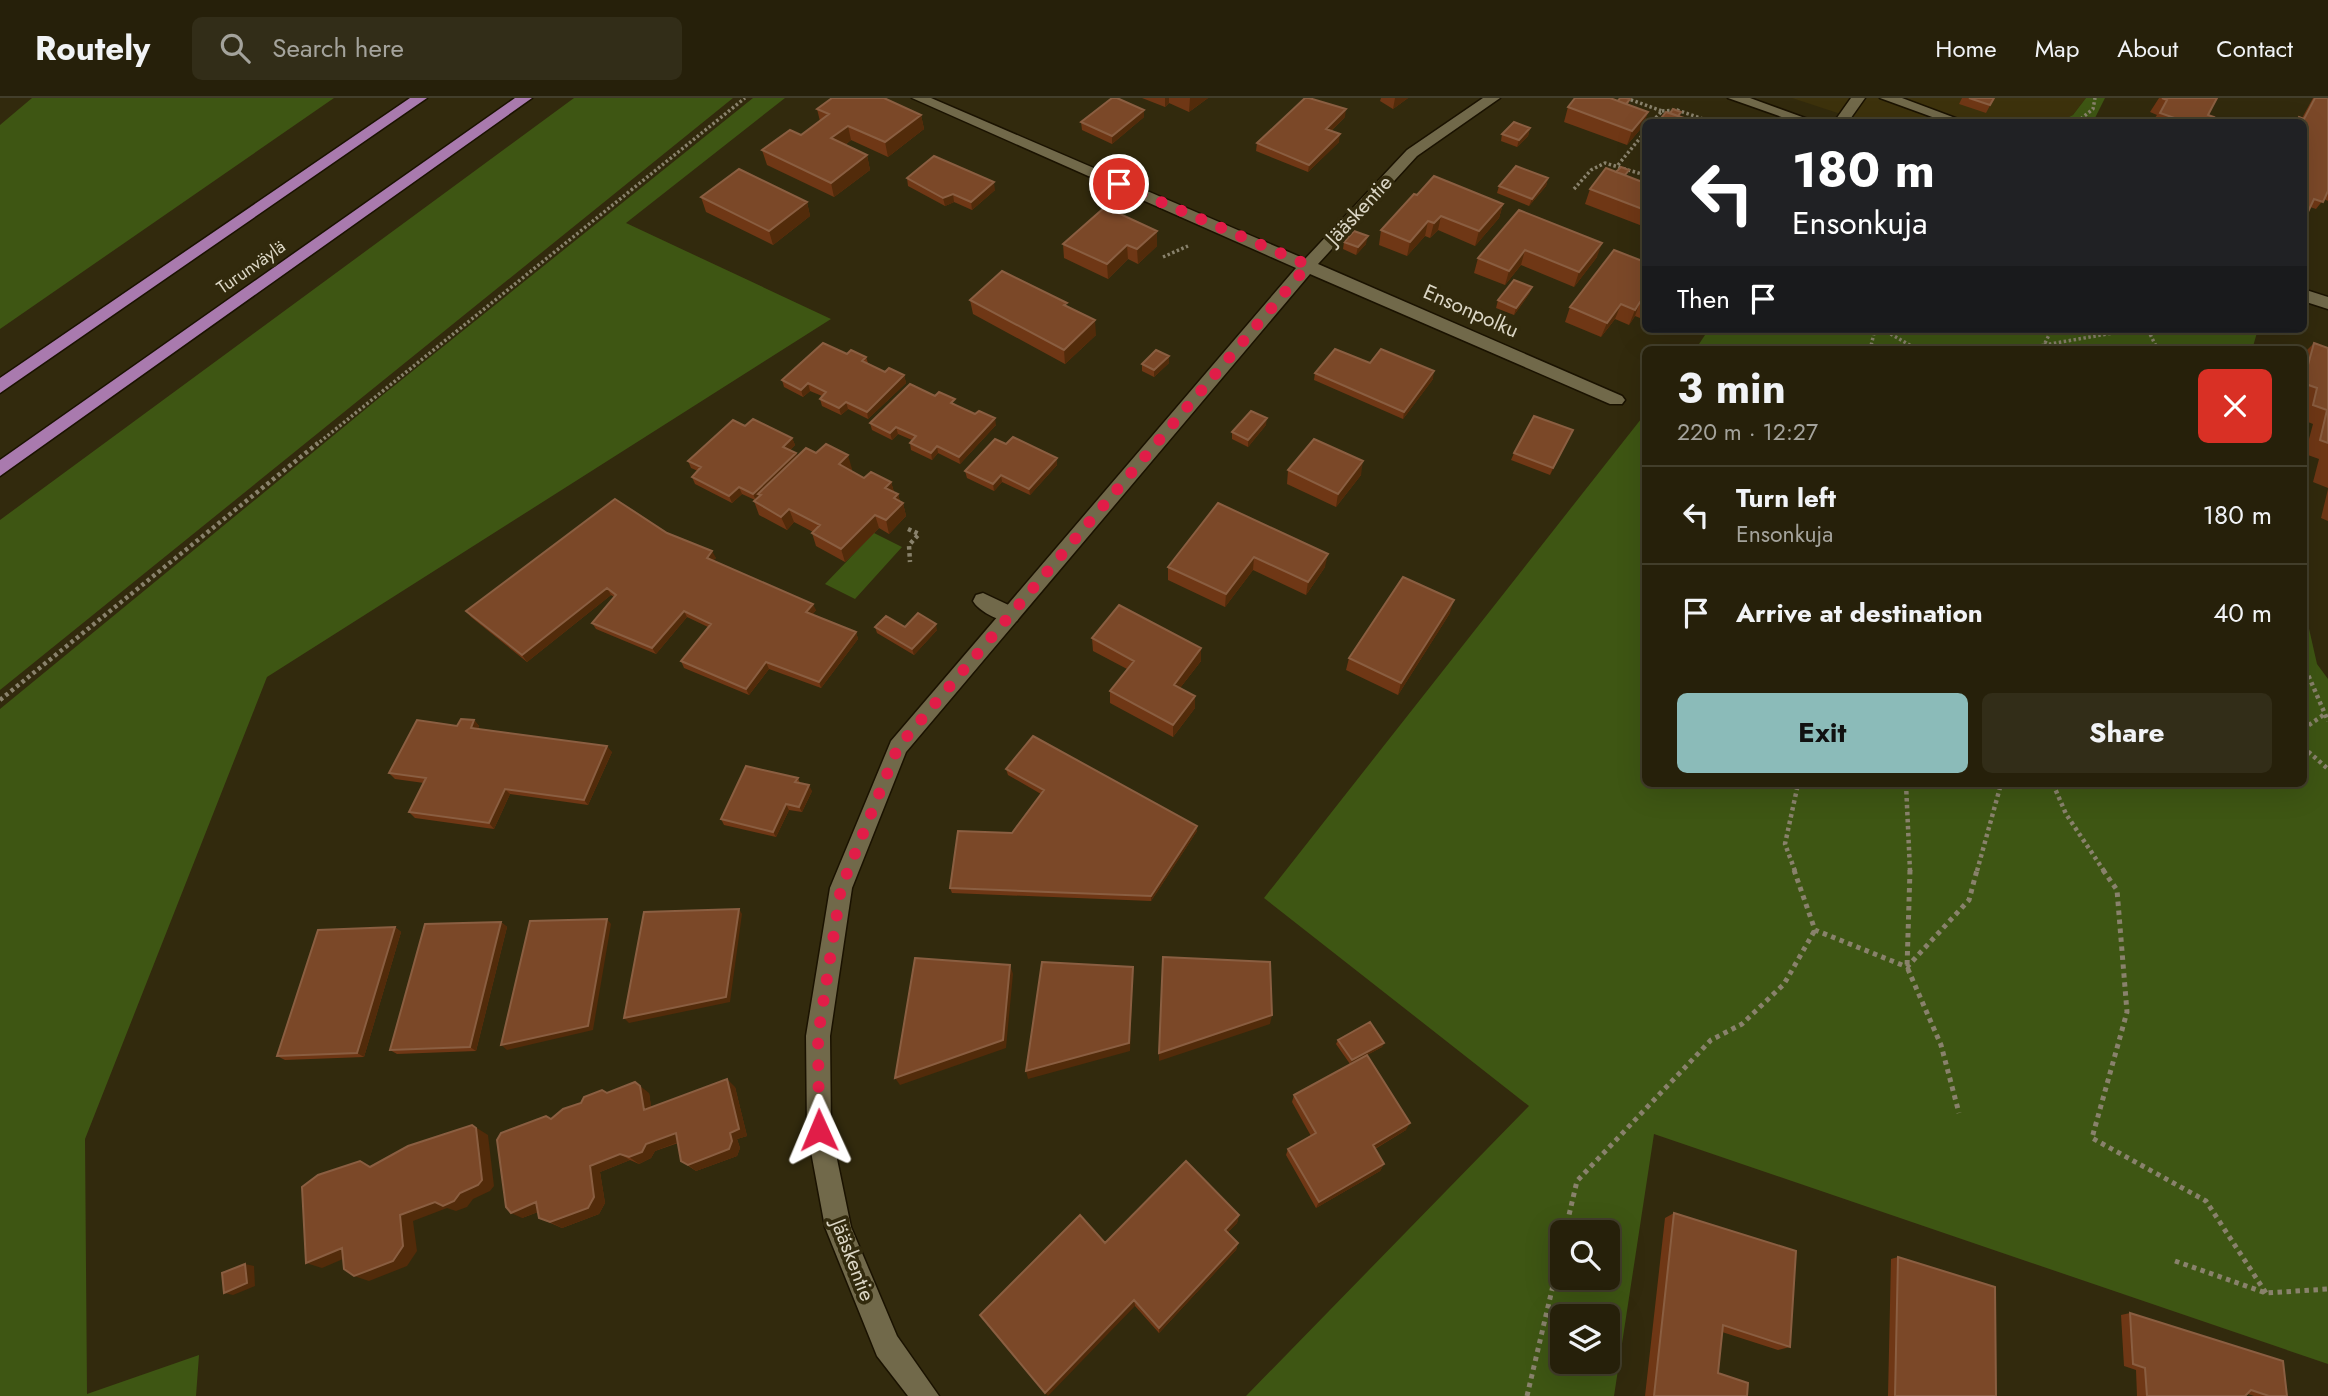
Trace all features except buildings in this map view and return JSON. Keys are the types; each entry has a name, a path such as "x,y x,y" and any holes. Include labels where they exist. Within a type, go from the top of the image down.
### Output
{"highway":[{"path":"0,387 420,98"},
{"name":"Turunväylä","path":"0,469 525,98"}],"street":[{"name":"Ensonpolku","path":"919,98 1616,400"},
{"name":"Jääskentie","path":"925,1396 887,1346 838,1227 819,1130 818,1036 841,888 898,747 1308,265 1412,153 1493,98"},
{"path":"1735,98 1800,119"},
{"path":"1843,119 1858,98"},
{"path":"1887,98 1950,119"},
{"path":"2307,296 2328,303"},
{"path":"983,601 1010,615"}],"path":[{"path":"0,700 745,98"},
{"path":"1626,98 1662,111 1677,110 1703,119"},
{"path":"2081,119 2093,109 2095,98"},
{"path":"1655,119 1662,111"},
{"path":"1618,165 1642,136"},
{"path":"1574,189 1592,166 1618,165 1642,174"},
{"path":"1889,333 1911,346"},
{"path":"2043,345 2050,333"},
{"path":"2040,346 2113,333"},
{"path":"908,529 919,534 909,545 910,562"},
{"path":"2307,672 2328,720"},
{"path":"2307,726 2325,714"},
{"path":"2307,751 2328,769"},
{"path":"1797,787 1784,844 1815,930 1908,967"},
{"path":"1906,787 1910,873 1908,967 1941,1045 1959,1113"},
{"path":"1908,967 1969,900 2000,787"},
{"path":"2054,787 2066,814 2117,890 2127,1013 2092,1138 2206,1201 2266,1293"},
{"path":"1568,1220 1577,1181 1711,1040 1742,1024 1784,985 1815,930"},
{"path":"2175,1261 2266,1293 2328,1289"},
{"path":"1527,1396 1552,1290"}],"shaded area":[{"path":"1792,98 2086,98 2073,115 2065,119 1856,119"}],"green space":[{"path":"32,98 334,98 0,329 0,125"},
{"path":"574,98 733,98 0,690 0,520"},
{"path":"753,98 785,98 626,223 831,319 267,677 85,1139 87,1394 199,1355 196,1396 0,1396 0,709 384,394"},
{"path":"2086,98 2105,98 2094,119 2065,119 2073,115"},
{"path":"1706,333 2257,333 2253,346 1698,346"},
{"path":"1642,418 1642,787 2307,787 2307,620 2317,664 2328,679 2328,1364 1654,1134 1620,1357 1620,1304 1550,1304 1550,1374 1617,1374 1614,1396 1246,1396 1529,1106 1264,898"},
{"path":"874,533 902,547 855,599 825,584"}],"route":[{"path":"819,1130 818,1036 841,888 898,747 1308,265 1119,184"}]}
